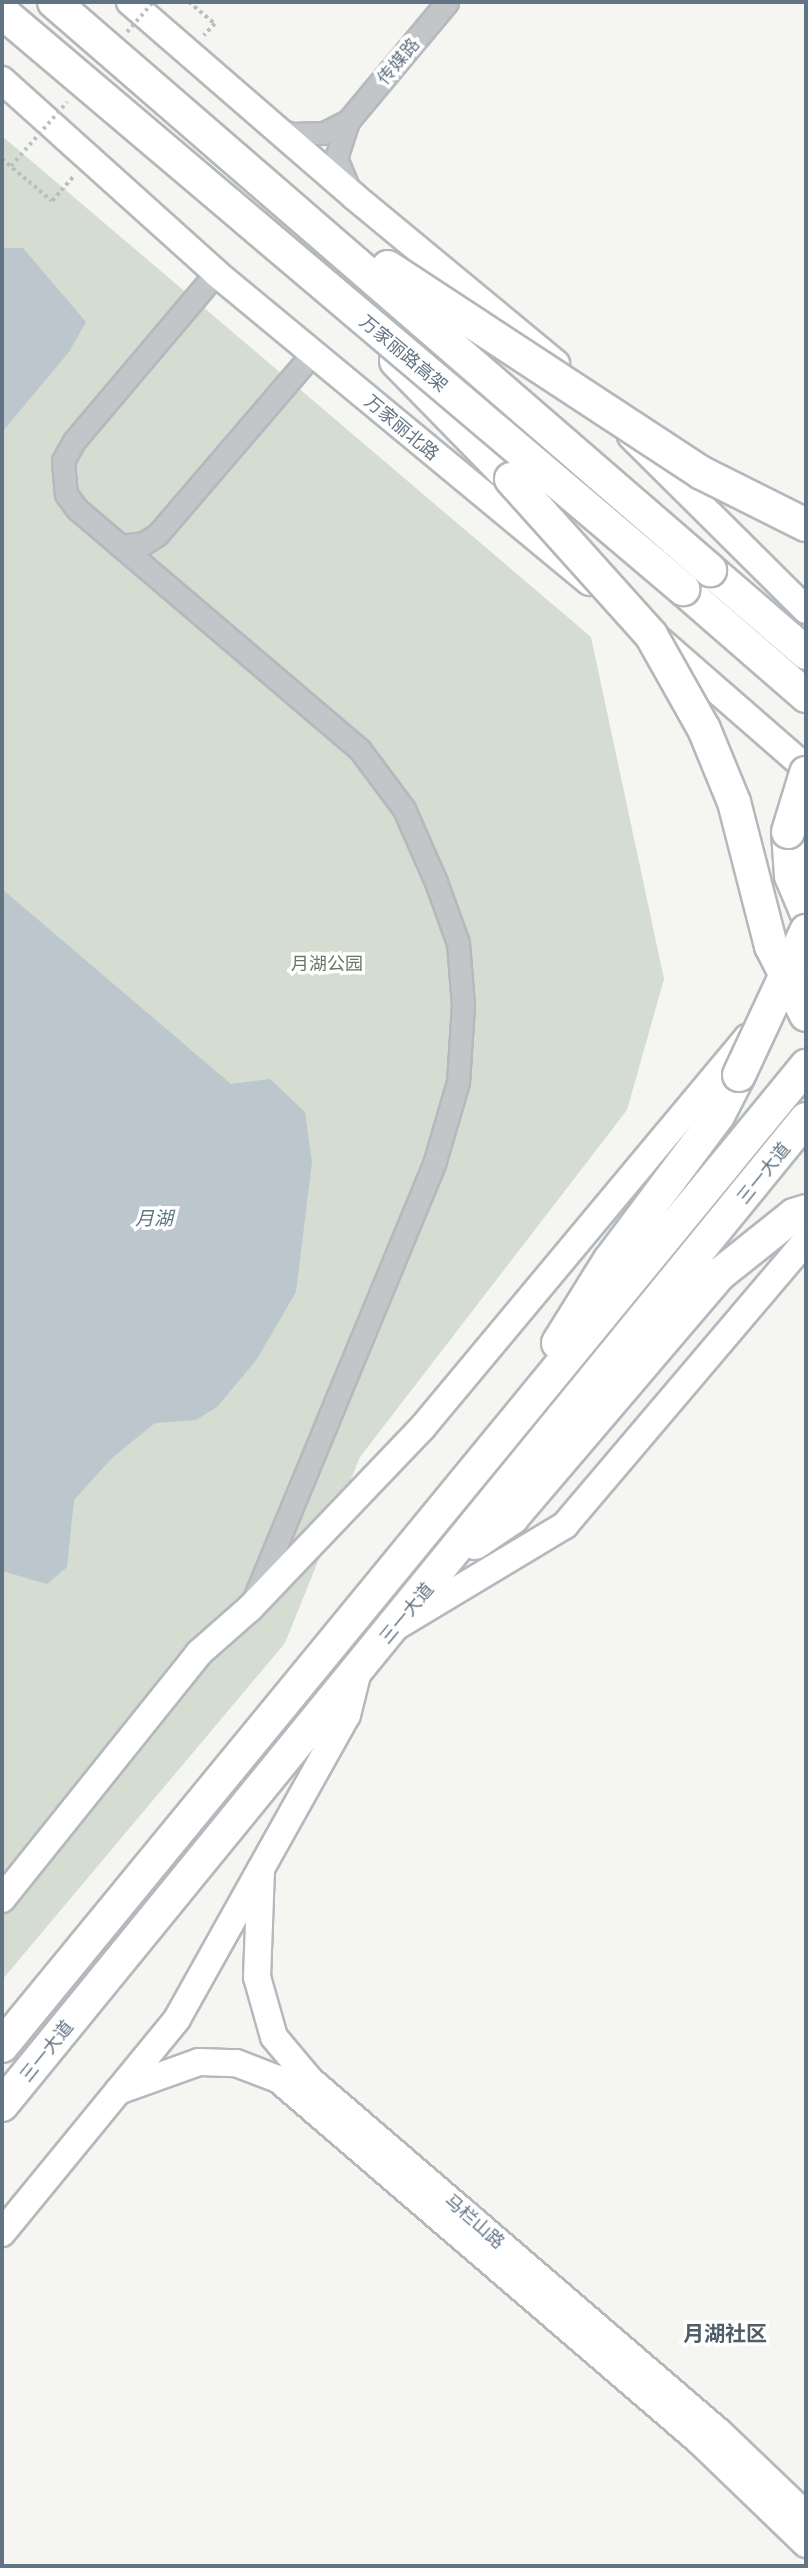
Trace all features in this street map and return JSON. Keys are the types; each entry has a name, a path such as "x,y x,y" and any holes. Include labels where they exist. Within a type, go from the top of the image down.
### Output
{"highway":[{"path":"54,2 287,200 806,653"},
{"name":"万家丽路高架","path":"2,12 806,696"},
{"path":"287,200 702,473 806,525"},
{"path":"309,273 511,479 651,635 704,729 734,802 771,946 806,1015"},
{"path":"803,767 788,832 792,876 806,912"},
{"path":"483,1461 609,1261 718,1116 806,932"},
{"name":"三一大道","path":"2,2046 806,1066"},
{"name":"三一大道","path":"2,2105 358,1668 395,1627 806,1119"},
{"path":"450,1559 512,1518 720,1274 794,1215 806,1211"}],"main road":[{"path":"130,2 355,197 559,365 806,610"},
{"name":"万家丽北路","path":"2,80 216,272 803,767"},
{"path":"724,530 782,573 806,586"},
{"path":"803,767 806,789"},
{"path":"2,1899 199,1653 250,1608 422,1428 727,1064 772,1006 806,932"},
{"path":"395,1627 565,1525 806,1241"},
{"path":"2,2233 177,2020 347,1715 358,1668"},
{"name":"马栏山路","path":"261,1869 257,1977 274,2038 310,2080 719,2432 806,2515"},
{"name":"马栏山路","path":"118,2091 199,2062 236,2063 278,2079 698,2440 806,2544"}],"street":[{"name":"传媒路","path":"348,121 447,2"},
{"path":"274,128 310,134 348,121"},
{"path":"348,121 336,158 339,172 355,197"},
{"path":"216,272 74,442 63,461 66,494 77,509 120,547 360,750 404,809 458,943 463,1005 458,1082 434,1164 250,1608"},
{"path":"120,547 144,543 158,535 313,353"},
{"path":"158,535 159,579"}],"path":[{"path":"189,2 215,24"},
{"path":"2,159 52,201 90,158"}],"green space":[{"name":"月湖公园","path":"2,136 591,637 664,979 627,1110 360,1457 285,1643 2,1980"}],"water":[{"path":"2,248 23,248 86,322 69,352 2,432"},
{"name":"月湖","path":"2,889 231,1084 270,1079 305,1112 312,1162 296,1292 257,1359 217,1407 196,1420 155,1423 112,1458 74,1500 67,1567 47,1584 2,1571"}],"district":[{"name":"月湖社区","path":"725,2333"}]}
